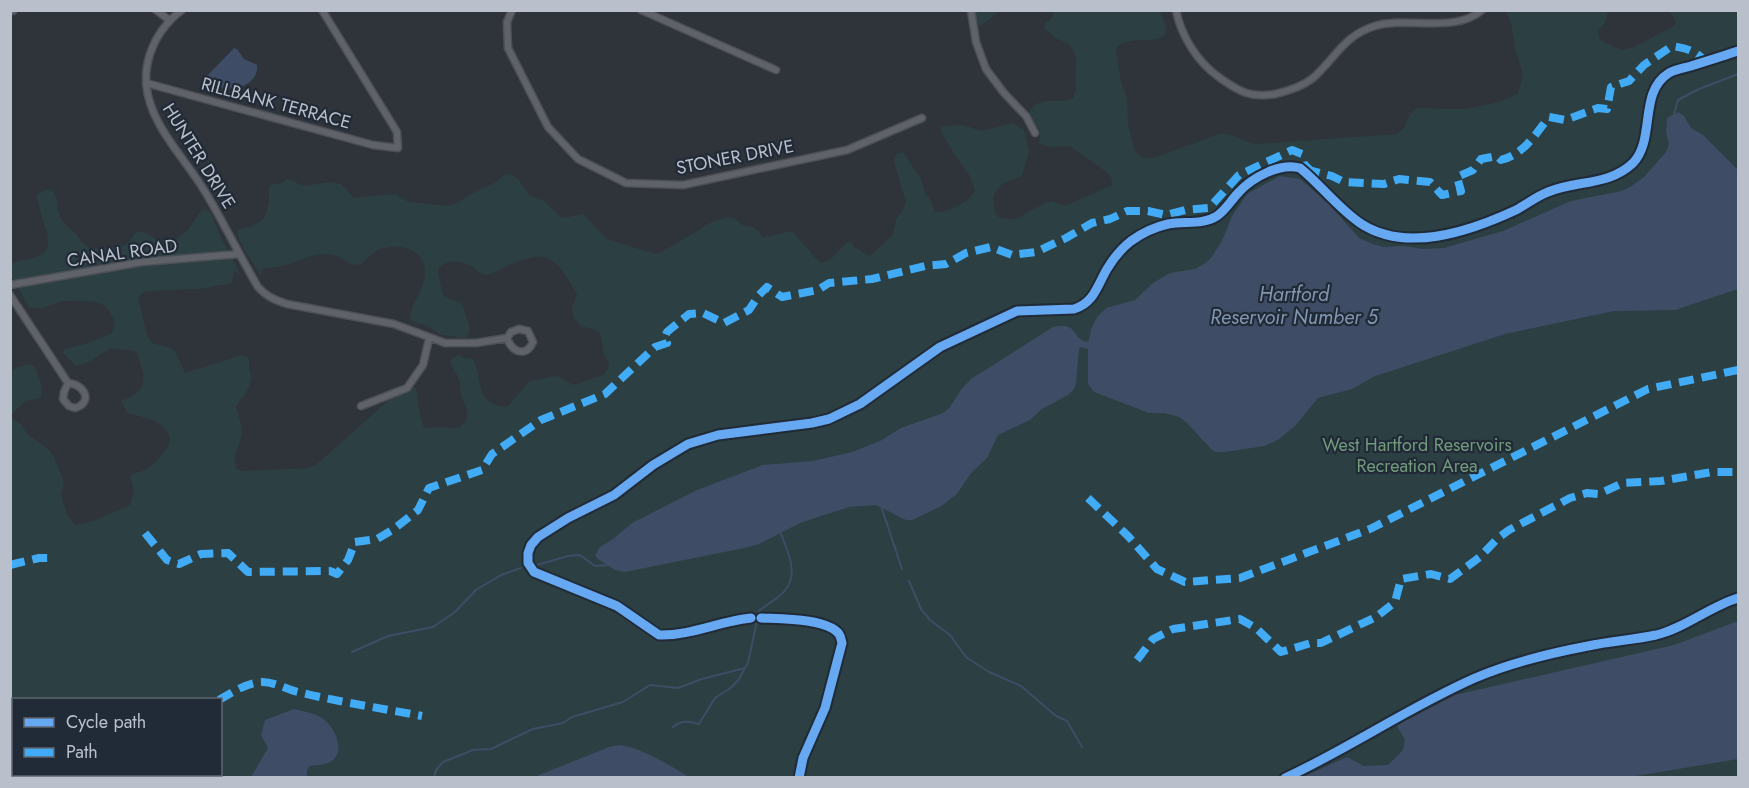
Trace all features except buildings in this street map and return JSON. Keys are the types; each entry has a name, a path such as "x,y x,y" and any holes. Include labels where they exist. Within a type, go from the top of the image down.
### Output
{"street":[{"path":"156,10 169,20"},
{"name":"HUNTER DRIVE","path":"182,10 169,20 152,48 147,62 146,83 152,110 160,126 203,188 258,287 272,299 287,304 394,324 429,339 445,343 507,338"},
{"name":"RILLBANK TERRACE","path":"146,83 373,145 399,148 397,132 322,10"},
{"name":"STONER DRIVE","path":"512,10 507,22 508,48 548,127 578,159 627,183 683,185 847,150 922,118"},
{"path":"641,10 776,70"},
{"path":"971,10 976,42 986,69 1004,93 1026,116 1035,133"},
{"path":"1176,10 1178,21 1193,50 1213,74 1242,93 1262,96 1291,91 1312,79 1349,38 1374,26 1398,22 1459,22 1472,18 1482,10"},
{"name":"CANAL ROAD","path":"10,285 142,262 239,254"},
{"path":"10,295 68,383 82,388 86,394 86,401 82,406 75,408 69,406 63,399 68,383"},
{"path":"524,329 532,335 533,342 530,349 518,352 510,346 507,338 511,332 524,329"},
{"path":"361,406 407,388 423,365 429,339"}],"green space":[{"path":"975,10 999,11 978,26"},
{"name":"West Hartford Reservoirs Recreation Area","path":"1055,11 1160,11 1166,26 1165,35 1160,38 1122,43 1117,47 1116,52 1127,99 1128,124 1134,148 1144,158 1154,158 1222,133 1255,144 1397,134 1404,128 1410,114 1418,108 1465,109 1499,102 1518,94 1523,74 1506,11 1607,11 1606,21 1598,31 1600,40 1621,50 1634,47 1674,26 1676,21 1669,11 1738,11 1738,777 11,777 11,415 22,425 27,434 53,455 64,482 61,496 67,514 75,525 91,522 130,505 134,491 130,476 146,470 155,463 170,441 169,434 160,424 128,413 121,402 137,392 142,385 142,369 135,351 110,348 91,361 76,366 63,353 65,349 89,343 112,333 115,322 105,306 91,301 68,301 41,308 31,307 31,310 11,276 11,264 38,256 48,247 47,233 36,197 48,189 56,196 63,222 82,242 92,248 125,245 138,231 170,244 187,231 202,210 207,210 211,213 221,238 241,275 234,271 232,282 228,284 198,289 146,291 138,297 147,335 152,343 175,351 185,373 239,356 248,358 250,382 236,407 242,431 235,458 237,469 242,471 307,468 316,465 390,399 412,386 416,388 424,427 460,427 466,420 467,410 461,396 459,379 450,361 459,355 473,359 484,396 496,405 507,407 530,381 555,376 573,385 603,375 609,363 604,354 600,333 581,326 574,318 572,308 577,294 559,267 543,257 523,260 486,275 462,263 445,263 438,269 442,293 445,297 463,306 470,329 466,338 441,335 410,318 425,274 421,258 409,249 394,247 378,250 358,265 334,255 318,254 278,267 262,269 261,276 240,241 238,229 250,227 264,219 269,203 269,185 282,183 288,179 304,186 331,182 341,184 354,198 395,194 409,202 448,206 493,184 505,175 511,174 519,180 530,196 544,201 562,218 583,214 607,239 655,254 712,222 729,217 759,231 762,238 792,231 820,263 829,260 851,241 854,247 870,256 893,235 896,219 906,202 894,162 896,154 903,152 921,179 935,212 946,211 969,199 975,190 970,176 947,142 940,126 963,125 981,131 1013,123 1024,130 1029,151 1022,176 1002,184 993,196 995,213 1000,218 1016,219 1052,201 1065,206 1112,185 1108,173 1069,146 1052,147 1039,144 1040,133 1030,114 1032,108 1044,101 1073,98 1076,90 1077,60 1070,45 1044,28 1045,23 1051,19"},
{"path":"31,365 34,366 39,377 41,394 40,398 25,401 11,415 11,371"}],"water":[{"path":"234,48 244,59 257,65 256,74 252,80 237,88 219,87 207,76"},
{"name":"Hartford Reservoir Number 5","path":"1678,112 1684,116 1691,128 1703,135 1738,170 1738,289 1675,310 1614,311 1505,334 1375,376 1352,389 1318,398 1295,426 1279,439 1265,446 1225,452 1215,452 1211,449 1179,417 1164,413 1149,413 1094,392 1088,384 1088,349 1081,347 1074,389 1068,395 1042,409 1030,420 998,435 987,458 971,473 957,494 940,507 912,520 906,520 876,505 849,507 800,523 759,544 625,572 615,570 595,555 600,547 632,523 697,490 763,465 813,461 852,452 880,441 901,428 943,413 971,379 1053,327 1067,326 1087,342 1097,317 1106,308 1135,300 1153,283 1170,273 1195,269 1211,258 1222,241 1232,216 1247,194 1280,176 1300,179 1328,203 1359,238 1383,247 1444,248 1503,231 1571,201 1622,191 1632,186 1644,177 1666,152 1669,144 1666,132 1667,118"},
{"path":"1738,621 1738,759 1630,777 1303,777 1347,757 1364,766 1388,765 1403,750 1405,740 1397,726 1455,695 1674,645"},
{"path":"294,709 316,715 326,721 334,731 338,744 337,755 328,763 310,766 307,770 307,777 251,777 268,748 261,735 265,720"},
{"path":"619,745 646,753 689,777 534,777 609,747"}],"waterway":[{"path":"1674,114 1678,100 1738,74"},
{"path":"881,506 902,569"},
{"path":"434,778 436,770 443,762 473,750 491,749 533,729 563,723 572,717 623,702 650,685 678,688 745,668 759,611 778,597 790,582 792,574 790,557 780,532"},
{"path":"537,565 580,555 595,566 610,565"},
{"path":"352,652 388,636 433,627 455,612 476,590 501,575 521,568"},
{"path":"909,581 921,609 930,620 950,635 966,657 989,672 1021,686 1056,716 1067,721 1082,747"},
{"path":"673,727 685,722 699,724 715,698 732,687 745,668"}],"marked path":[{"path":"1305,169 1332,176 1344,182 1384,184 1399,179 1430,182 1442,195 1461,191 1457,177 1473,170 1481,159 1497,156 1501,160 1523,149 1549,117 1565,120 1598,108 1607,109 1611,87 1629,81 1644,65 1672,46 1690,51 1705,61"},
{"path":"145,533 167,560 179,564 201,554 228,553 248,572 330,571 337,574 348,560 355,542 377,539 394,529 418,510 429,488 482,470 492,454 541,420 605,394 655,347 667,343 665,337 667,332 689,314 703,313 724,323 749,310 767,287 782,297 818,290 829,283 872,279 925,266 946,264 966,253 991,247 1012,255 1036,252 1092,223 1110,219 1127,211 1148,211 1166,215 1185,210 1209,208 1239,175 1292,150 1302,154 1304,164 1310,170"},
{"path":"1088,498 1128,536 1157,569 1185,582 1240,578 1370,529 1648,389 1738,370"},
{"path":"1137,660 1153,639 1173,629 1240,619 1256,628 1281,652 1311,643 1321,643 1376,617 1395,602 1401,579 1431,574 1450,579 1480,557 1509,530 1570,498 1587,493 1599,494 1623,483 1661,481 1712,472 1738,472"},
{"path":"10,565 48,558"},
{"path":"222,698 245,686 267,682 313,696 422,716"}],"cycle path":[{"path":"751,618 682,633 659,635 617,606 534,572 528,563 528,553 538,537 568,518 614,495 653,465 688,444 718,435 829,419 860,404 940,347 1017,311 1074,309 1081,306 1091,298 1112,261 1131,241 1163,225 1212,219 1223,211 1245,187 1267,172 1284,167 1300,168 1352,217 1378,232 1397,237 1418,238 1459,232 1516,210 1548,192 1614,176 1624,170 1640,153 1650,103 1659,81 1674,70 1738,51"},
{"path":"1285,778 1475,678 1516,663 1560,652 1667,632 1738,598"},
{"path":"761,618 802,620 824,625 839,634 842,643 825,708 803,758 799,778"}]}
